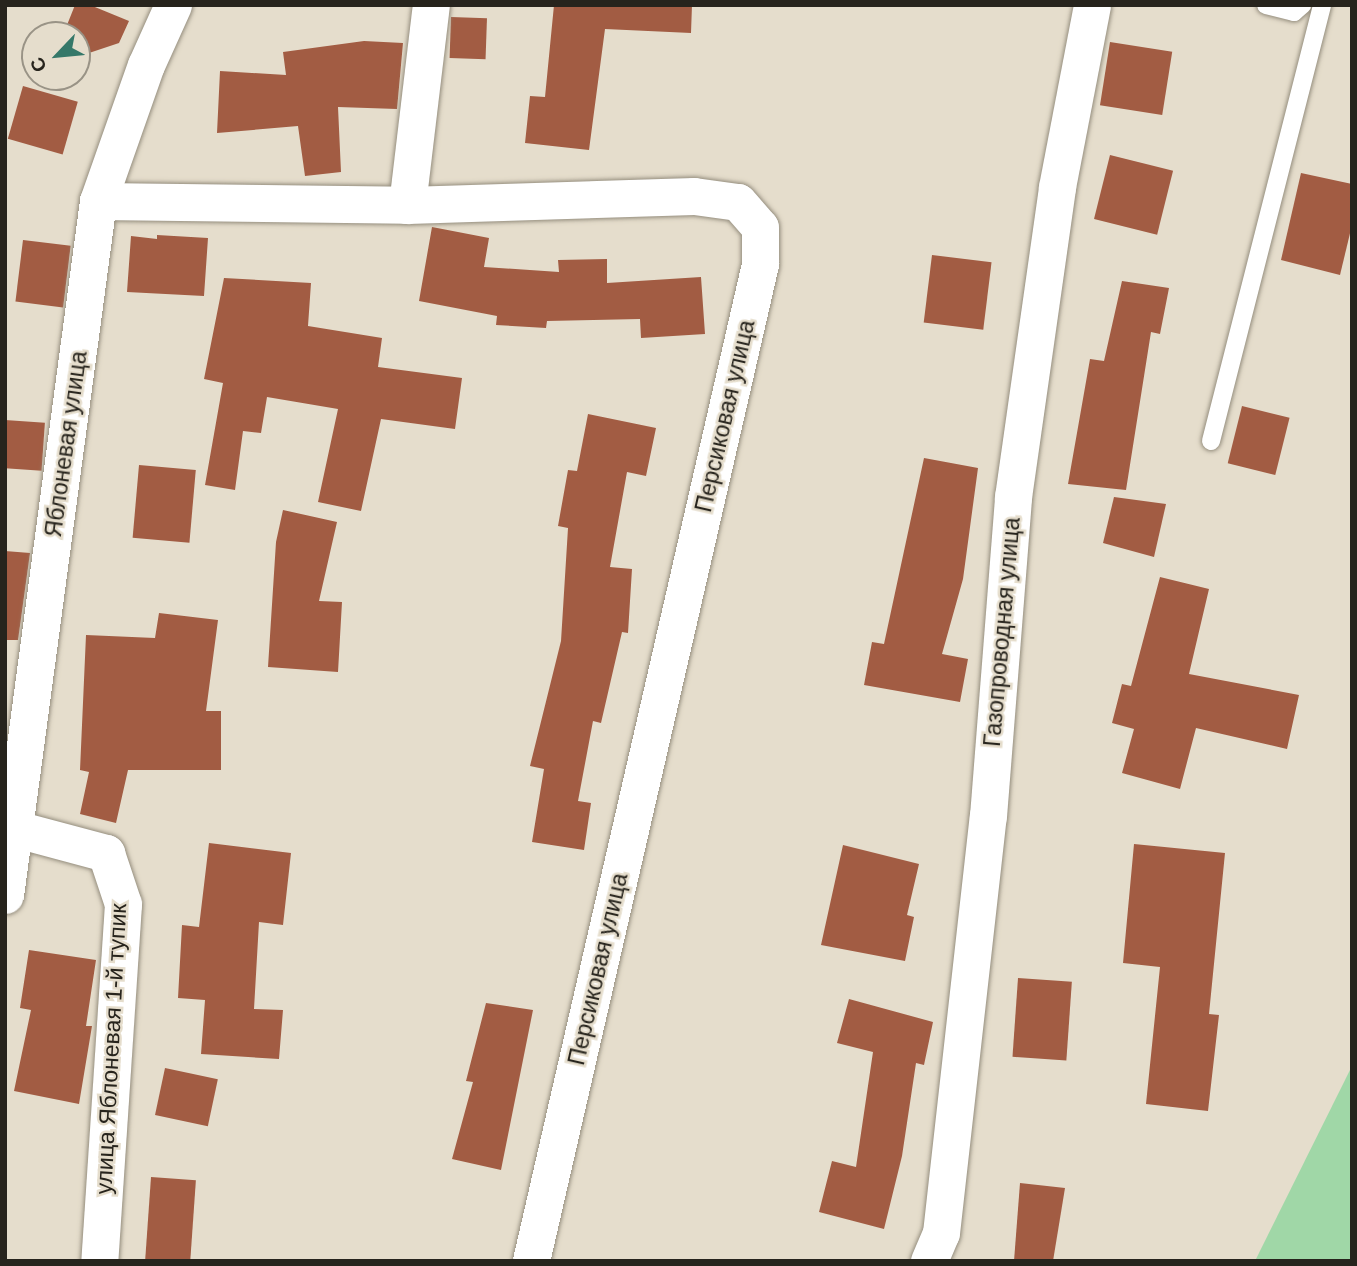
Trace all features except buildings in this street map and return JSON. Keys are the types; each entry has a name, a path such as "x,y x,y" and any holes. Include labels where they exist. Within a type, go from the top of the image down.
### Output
{"street":[{"name":"Яблоневая улица","path":"5,895 8,827 98,201 173,5"},
{"path":"407,205 431,5"},
{"name":"Газопроводная улица","path":"929,1261 941,1233 988,816 1013,497 1057,187 1092,5"},
{"name":"Персиковая улица","path":"98,201 407,205 694,196 738,202 760,227 760,264 531,1261"},
{"name":"улица Яблоневая 1-й тупик","path":"8,827 106,853 123,904 99,1261"}],"lane":[{"path":"1266,5 1294,12 1302,5"},
{"path":"1211,441 1322,5"}],"green space":[{"path":"1352,1066 1352,1261 1255,1261"}]}
